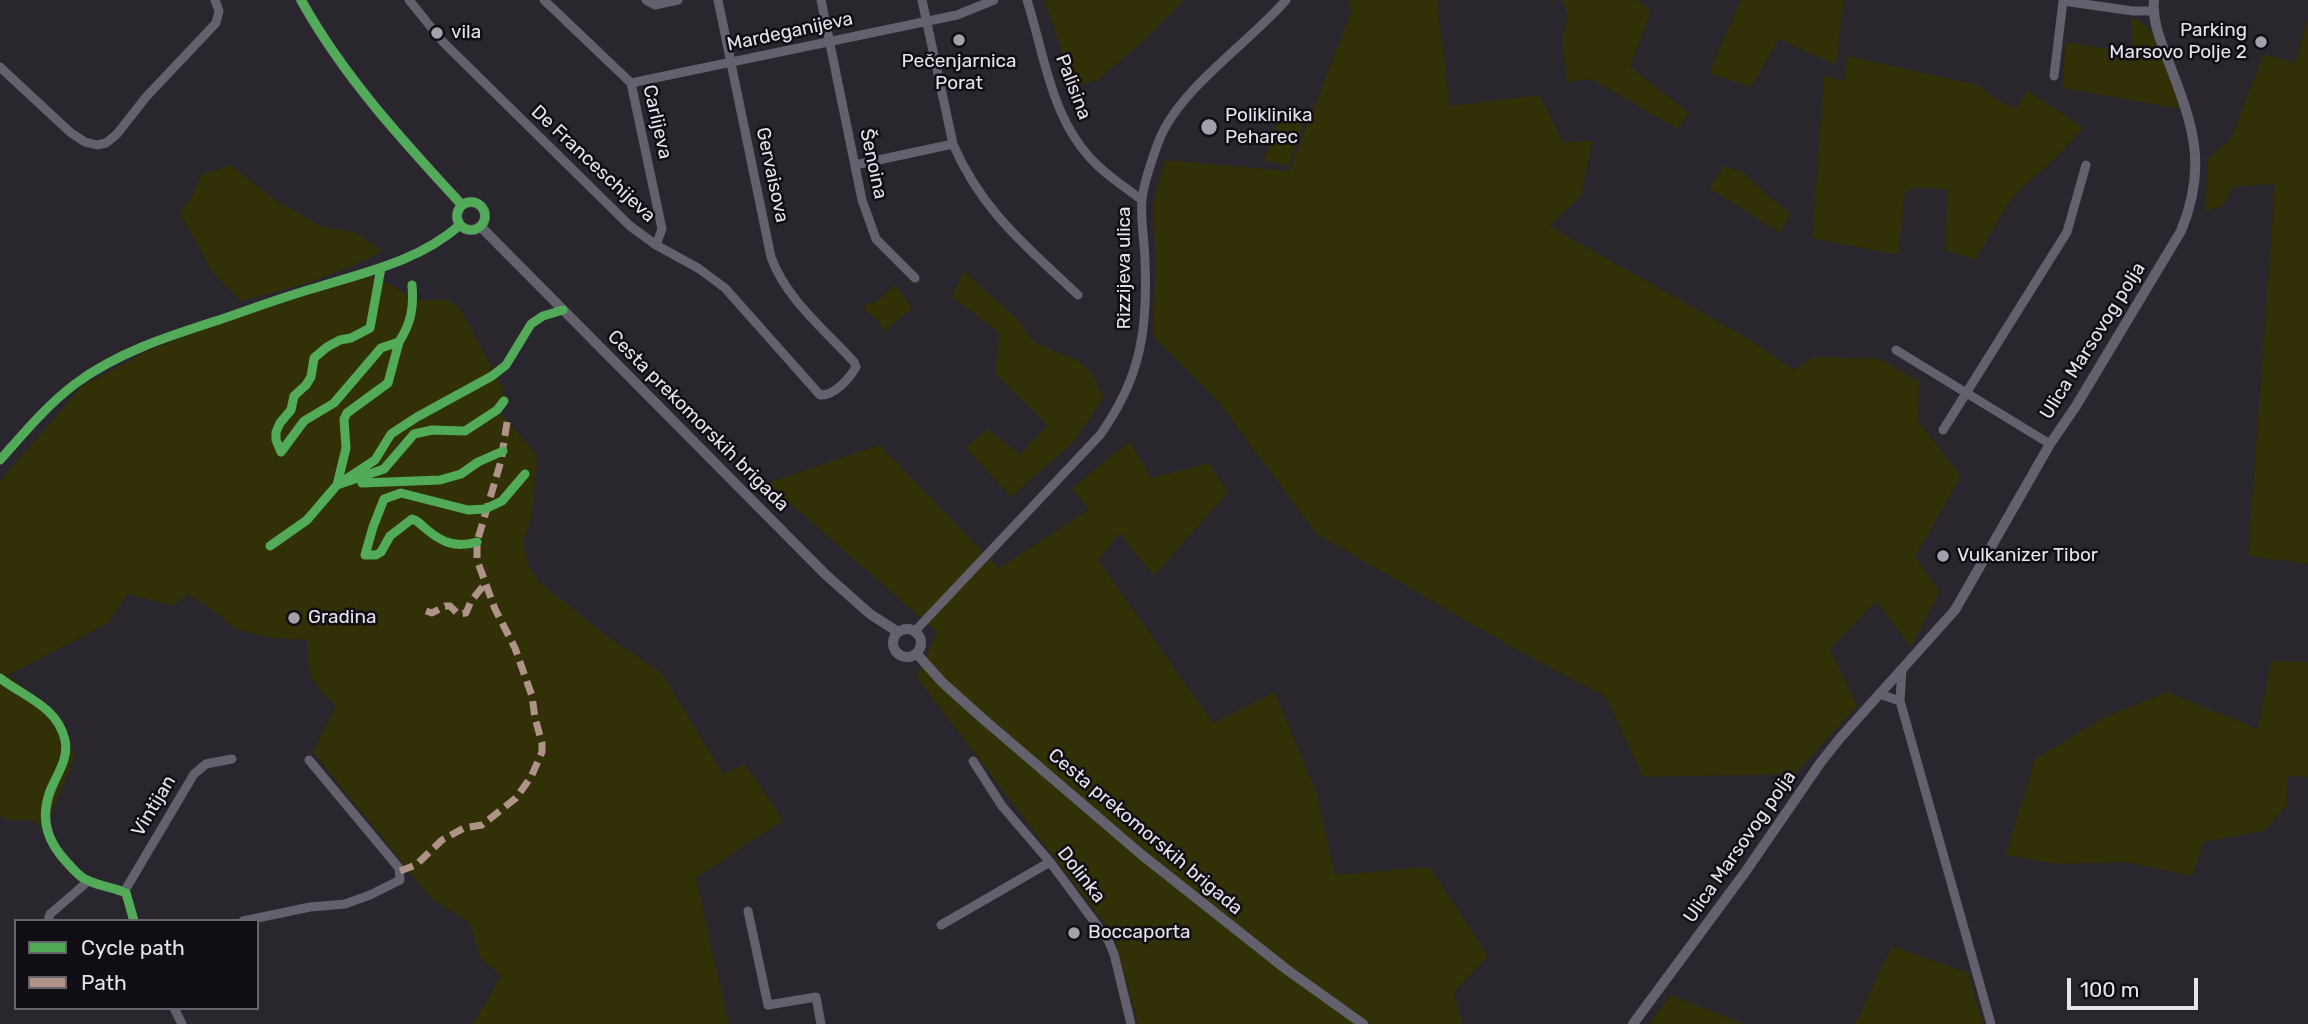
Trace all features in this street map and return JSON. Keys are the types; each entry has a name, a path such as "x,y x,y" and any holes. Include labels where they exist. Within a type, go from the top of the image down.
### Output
{"main road":[{"path":"301,0 361,92 461,205"},
{"name":"Ulica Marsovog polja","path":"1633,1024 1746,871 1821,762 1955,610 2050,444 2077,406 2181,231 2193,200 2196,171 2194,139 2160,40 2153,6"},
{"path":"472,201 482,206 486,216 481,227 470,230 460,225 457,215 461,205 472,201"},
{"name":"Cesta prekomorskih brigada","path":"481,227 825,574 870,614 898,632"},
{"path":"908,629 915,631 922,644 917,654 906,658 896,653 892,642 898,632 908,629"},
{"name":"Cesta prekomorskih brigada","path":"917,654 982,718 1142,855 1286,969 1363,1024"}],"street":[{"path":"0,67 71,133 85,142 97,145 106,143 216,23 219,11 215,0"},
{"name":"De Franceschijeva","path":"409,0 443,42 630,226 656,245 698,268 725,289 820,395 826,395"},
{"name":"Carlijeva","path":"544,0 631,83 662,229 656,245"},
{"path":"646,0 655,5 678,0"},
{"name":"Gervaisova","path":"718,0 776,271 791,293 856,367 833,392 826,395"},
{"name":"Šenoina","path":"821,0 862,200 876,239 915,278"},
{"path":"922,0 953,144 962,165 1001,221 1078,295"},
{"name":"Mardeganijeva","path":"631,83 927,22 972,10 994,0"},
{"name":"Palisina","path":"1027,0 1055,100 1069,129 1093,162 1142,200"},
{"name":"Rizzijeva ulica","path":"915,631 1100,435 1116,412 1138,363 1144,336 1146,268 1142,200 1159,141 1171,116 1189,94 1286,0"},
{"path":"2054,76 2063,1 2133,11 2153,6"},
{"path":"855,165 953,144"},
{"path":"1943,430 2067,232 2086,165"},
{"path":"0,460 73,385 143,345 316,287 353,278 414,255 442,241 460,225"},
{"path":"1896,350 2050,444"},
{"path":"1902,668 1900,701 1991,1024"},
{"path":"1879,694 1900,701"},
{"name":"Vintijan","path":"124,892 194,774 211,762 232,759"},
{"path":"253,919 310,907 345,904 400,880 399,868 309,760"},
{"name":"Dolinka","path":"973,761 1002,806 1050,862 1108,940 1131,1024"},
{"path":"54,782 47,806 47,833 63,858 88,881 124,892 129,899 134,919"},
{"path":"941,925 1050,862"},
{"path":"49,919 50,914 88,881"},
{"path":"748,911 768,1005 816,996 821,1024"}],"shaded area":[{"path":"1045,0 1184,0 1139,45 1097,80 1074,88"},
{"path":"1348,0 1437,0 1450,106 1540,95 1563,143 1593,140 1581,196 1549,226 1742,335 1794,370 1814,357 1879,359 1919,381 1918,421 1961,476 1915,557 1940,591 1911,647 1876,601 1830,649 1857,706 1795,774 1643,777 1606,697 1508,645 1317,534 1217,400 1153,336 1156,258 1153,205 1165,160 1289,171 1352,10"},
{"path":"1562,0 1637,0 1651,11 1630,67 1689,113 1677,129 1592,79 1567,82 1562,39 1568,14"},
{"path":"1741,0 1844,0 1836,65 1779,39 1751,87 1709,73"},
{"path":"2308,16 2308,564 2248,556 2275,184 2233,187 2223,205 2205,212 2208,159 2231,138 2264,54 2295,63"},
{"path":"2131,17 2153,33 2161,44 2186,110 2063,88 2065,42 2133,53"},
{"path":"1847,56 1978,85 1996,99 2017,109 2027,90 2083,128 2056,158 2009,202 1975,260 1945,250 1948,189 1913,188 1905,192 1898,255 1812,238 1824,76 1844,80"},
{"path":"1280,115 1304,123 1288,166 1264,160"},
{"path":"230,165 274,199 322,227 354,232 382,251 331,275 241,301 213,273 180,213 192,196 201,175"},
{"path":"1724,166 1744,173 1791,213 1780,233 1709,188"},
{"path":"964,271 1019,321 1033,342 1077,360 1091,372 1104,398 1073,442 1011,497 966,448 987,429 1020,454 1048,425 995,373 1000,333 952,297"},
{"path":"370,275 418,300 448,300 460,308 503,388 502,415 538,456 531,519 523,543 528,564 538,581 608,637 662,673 723,774 745,764 783,820 696,878 729,1024 473,1024 501,976 480,957 470,923 431,898 313,752 336,705 315,683 309,669 307,640 273,638 237,630 189,594 172,606 128,594 108,623 8,675 59,715 75,757 46,829 31,820 7,820 0,816 0,481 82,386 147,351 222,322"},
{"path":"895,285 912,308 885,333 879,322 862,306 878,301"},
{"path":"1130,441 1151,478 1209,463 1228,492 1154,576 1120,533 1098,560 1213,723 1275,692 1316,792 1335,875 1430,867 1488,956 1454,992 1462,1024 1138,1024 1114,936 917,678 937,632 767,483 879,445 999,568 1089,510 1072,488"},
{"path":"2271,661 2308,662 2308,777 2288,776 2287,805 2264,831 2204,842 2192,876 2125,862 2057,864 2006,855 2035,759 2105,717 2167,692 2258,729"},
{"path":"1892,946 1968,973 1983,1024 1855,1024"},
{"path":"1671,995 1744,1024 1649,1024"}],"marked path":[{"path":"400,871 416,865 442,840 464,828 482,825 516,798 531,777 542,752 532,696 515,648 495,609 477,560 477,542 501,461 508,416"},
{"path":"426,611 432,613 450,606 458,614 466,613 471,601 485,584"}],"cycle path":[{"path":"301,0 355,82 461,204"},
{"path":"471,202 481,206 485,216 481,226 471,230 461,226 457,216 461,206 471,202"},
{"path":"0,460 55,401 75,384 109,363 181,332 410,257 460,225"},
{"path":"381,268 370,328 351,338 340,340 314,358 311,377 294,396 291,410 276,432 281,452 304,421 334,403 381,348 399,342 411,315 412,285"},
{"path":"337,485 375,460 391,434 492,376 506,365 531,324 543,316 563,310"},
{"path":"337,485 346,448 344,419 347,413 388,383 399,342"},
{"path":"270,546 307,520 337,485 384,469 414,434 432,430 465,431 497,410 504,401"},
{"path":"362,483 440,480 461,474 478,462 503,451"},
{"path":"477,542 449,543 412,519 390,536 381,552 365,555 384,499 401,493 468,510 485,509 502,501 525,474"},
{"path":"0,678 47,710 61,728 65,740 64,760 50,791 45,812 51,840 62,857 85,879 126,893 133,919"}],"place":[{"name":"vila","path":"437,33"},
{"name":"Pečenjarnica Porat","path":"959,40"},
{"name":"Parking Marsovo Polje 2","path":"2261,42"},
{"name":"Poliklinika Peharec","path":"1209,127"},
{"name":"Vulkanizer Tibor","path":"1943,556"},
{"name":"Gradina","path":"294,618"},
{"name":"Boccaporta","path":"1074,933"}]}
